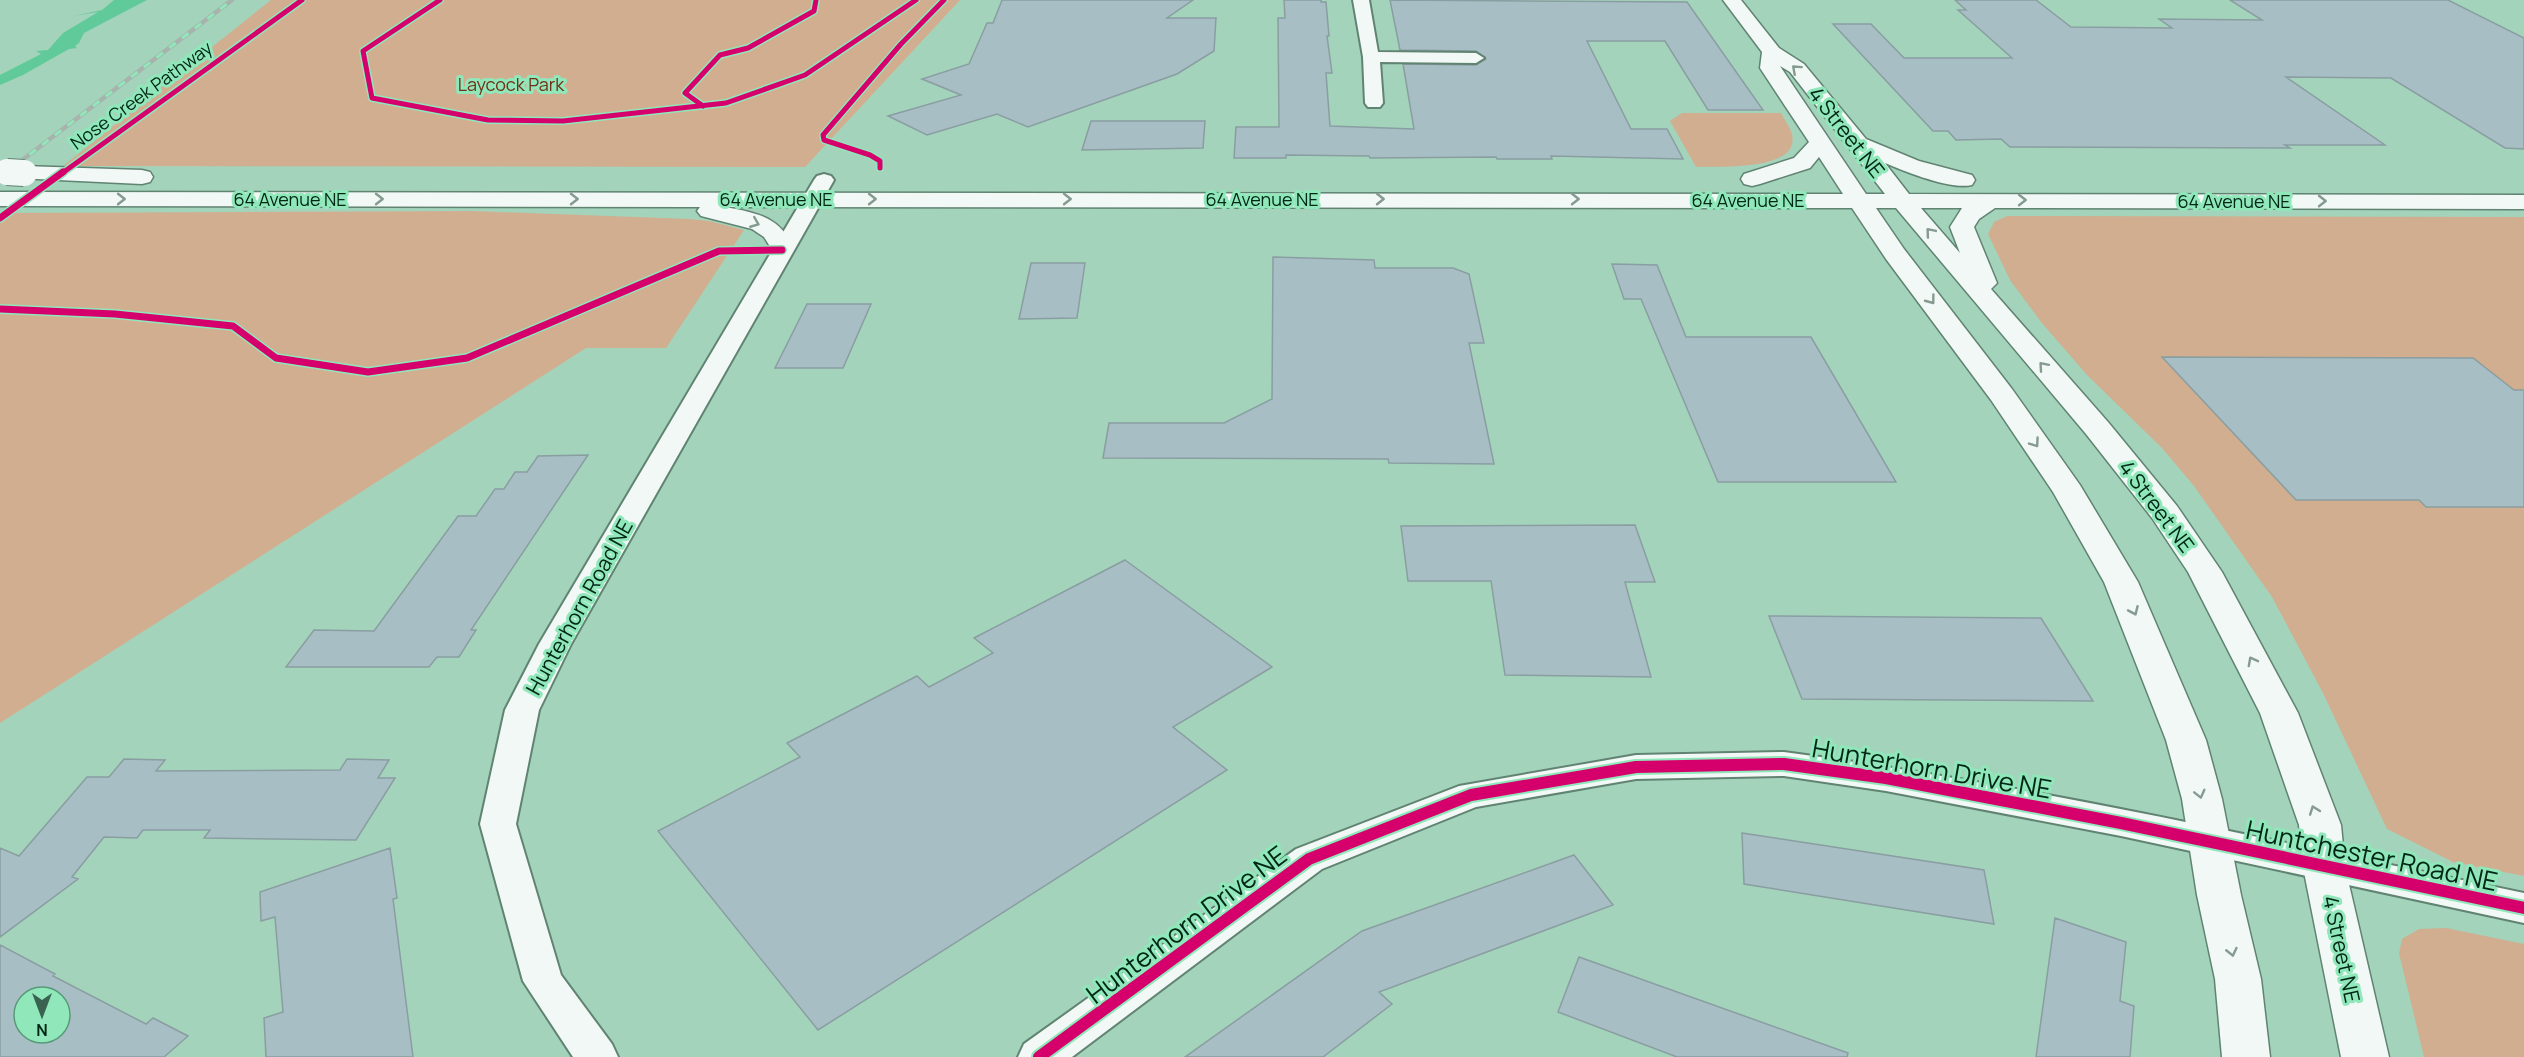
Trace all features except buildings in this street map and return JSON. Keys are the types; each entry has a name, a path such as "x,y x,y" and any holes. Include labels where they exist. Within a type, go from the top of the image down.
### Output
{"main road":[{"name":"4 Street NE","path":"1732,0 1772,52 1797,68 1857,141 1901,200 2097,429 2165,513 2205,572 2279,713 2320,825 2324,867 2365,1057"},
{"name":"4 Street NE","path":"1772,52 1770,68 1895,254 2002,395 2069,492 2121,582 2186,740 2211,842 2219,895 2238,979 2246,1057"},
{"path":"1857,141 1886,157 1917,169 1964,180"},
{"path":"1752,189 1802,163 1820,142"},
{"name":"64 Avenue NE","path":"21,175 70,183 615,198 819,189 1467,179"},
{"name":"64 Avenue NE","path":"0,199 70,183 142,177 167,178"},
{"name":"64 Avenue NE","path":"203,178 819,189 1752,189 1844,180 2319,180"},
{"name":"64 Avenue NE","path":"1728,179 1752,189 1859,200 2524,202"},
{"path":"1752,189 1844,221 1895,254"},
{"path":"615,198 737,216 774,232 783,248"},
{"path":"1993,200 1971,213 1964,219 1962,226 1994,310"}],"street":[{"path":"1361,0 1371,57 1374,103"},
{"path":"1371,57 1476,58"},
{"name":"Hunterhorn Road NE","path":"597,1057 543,981 498,824 507,790 522,710 555,644 819,189"},
{"name":"Hunterhorn Drive NE","path":"1039,1057 1309,859 1471,795 1636,767 1784,764 1886,778 2211,842"},
{"name":"Huntchester Road NE","path":"2211,842 2524,908"}],"green space":[{"name":"Laycock Park","path":"271,0 960,0 805,167 63,166"},
{"path":"1682,113 1781,113 1792,134 1791,146 1784,155 1771,161 1738,166 1696,167 1670,121"},
{"path":"472,211 689,219 709,221 744,230 666,348 586,348 0,723 0,213"},
{"path":"2007,216 2524,217 2524,876 2453,862 2387,829 2323,693 2272,597 2194,486 2162,448 2087,375 2041,322 2010,280 1988,234 1994,222"},
{"path":"2446,928 2524,944 2524,1057 2424,1057 2399,953 2402,939 2419,929"}],"shaded area":[{"path":"114,0 147,0 84,33 75,46 77,48 69,49 0,85 0,75 41,54 36,51 48,50 63,33 98,12 73,16 102,10"}],"railway":[{"path":"4,174 232,0"},
{"path":"0,177 6,172"}],"cycle path":[{"name":"Nose Creek Pathway","path":"0,218 302,0"},
{"path":"440,0 363,51 372,98 488,120 563,121 726,103 805,75 916,0"},
{"path":"703,106 685,93 720,55 748,48 814,11 816,0"},
{"path":"880,168 880,161 870,155 824,140 823,135 901,44 944,0"},
{"path":"0,309 115,314 233,326 276,358 368,372 467,358 719,251 782,250"},
{"path":"1039,1057 1309,859 1471,795 1636,767 1784,764 1886,778 2121,823 2524,908"}]}
